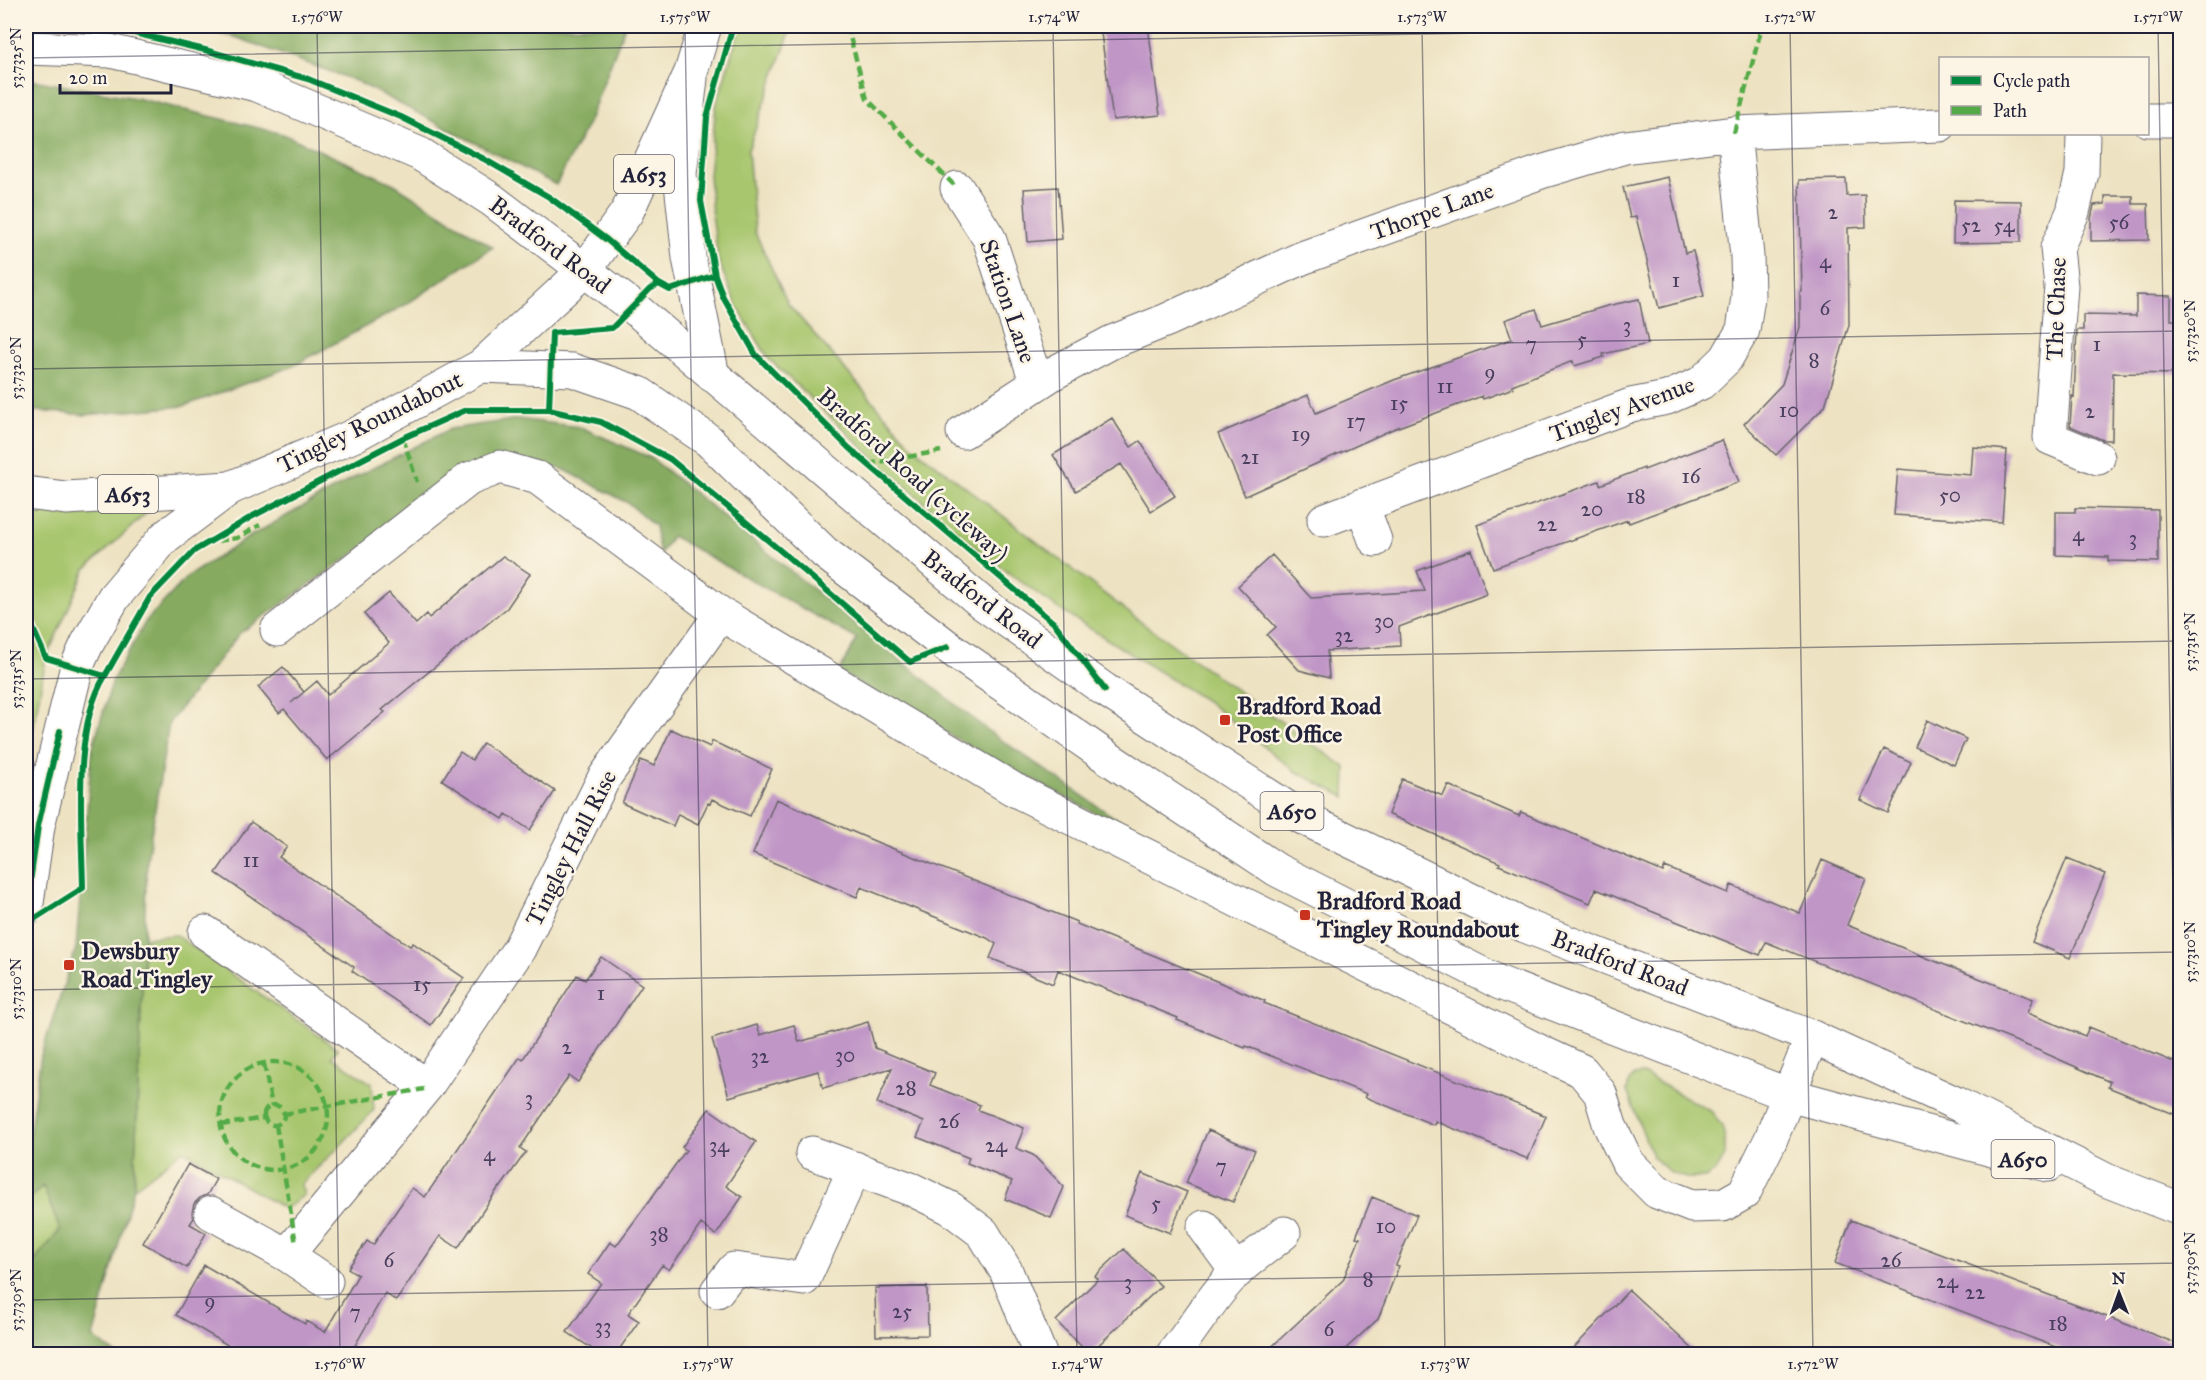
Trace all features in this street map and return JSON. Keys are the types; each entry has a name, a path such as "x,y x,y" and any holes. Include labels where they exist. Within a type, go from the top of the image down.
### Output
{"main road":[{"name":"Tingley Roundabout","path":"26,493 66,498 230,488 353,436 481,366 585,270 627,212 691,72 705,26"},
{"name":"Bradford Road","path":"26,48 110,51 256,85 420,154 492,200 633,307 982,603 1105,690 1303,818 1525,926 1812,1037 1955,1102 2108,1180 2181,1209"},
{"path":"691,72 680,174 689,258 713,376"},
{"path":"2149,120 2181,120"},
{"name":"Thorpe Lane","path":"963,432 1052,374 1112,342 1167,320 1302,258 1541,172 1625,147 1734,133 1939,125"},
{"name":"Tingley Avenue","path":"1324,520 1631,405 1667,398 1701,383 1726,359 1743,330 1748,297 1747,256 1734,133"},
{"name":"The Chase","path":"2083,135 2082,173 2073,212 2057,248 2061,286 2050,438 2098,458"},
{"name":"Station Lane","path":"957,188 989,237 1037,384"},
{"name":"Bradford Road","path":"481,366 572,370 639,393 708,440 825,553 948,647 1111,760 1277,870 1500,982 1789,1095 1938,1137 2108,1180"},
{"path":"277,630 468,479 500,467 538,478 721,614 1013,789 1582,1071 1600,1093 1610,1126 1628,1163 1657,1192 1692,1206 1723,1205 1744,1192 1770,1140 1812,1037"},
{"name":"A653","path":"26,910 38,826 77,666 87,644 114,597 165,537 230,488"},
{"path":"1362,505 1376,540"},
{"name":"Tingley Hall Rise","path":"287,1255 427,1086 519,949 604,778 721,614"},
{"path":"205,932 427,1086"},
{"path":"812,1153 913,1190 950,1208 983,1233 1006,1271 1040,1354"},
{"path":"717,1291 734,1269 804,1279 855,1168"},
{"path":"211,1213 287,1255 326,1281"},
{"path":"1204,1227 1236,1272"},
{"path":"1173,1354 1236,1272 1284,1233"}],"green space":[{"path":"183,26 625,26 589,121 556,185 356,81 235,37"},
{"path":"740,26 792,26 748,150 755,232 788,304 912,446 1145,625 1346,768 1345,797 1295,771 1208,702 1060,610 983,554 877,461 769,359 737,307 718,260 712,214 709,175 716,106"},
{"path":"26,79 136,98 283,134 394,184 493,247 405,305 293,366 184,406 85,415 26,410"},
{"path":"518,419 580,427 651,458 987,730 1150,842 980,752 839,672 857,639 672,536 660,555 655,526 628,503 563,469 518,462 470,472 239,634 169,723 147,860 134,1188 93,1337 116,1354 26,1354 26,1272 60,1230 43,1186 26,1199 26,1155 41,1055 76,948 92,749 113,679 146,621 188,576 249,537 359,475 450,429"},
{"path":"156,504 86,569 46,658 26,768 26,509"},
{"path":"176,935 338,1049 332,1057 372,1084 374,1110 301,1184 304,1195 285,1209 183,1150 134,1188 144,938"},
{"path":"1643,1074 1712,1112 1722,1126 1725,1138 1725,1156 1717,1170 1705,1178 1686,1178 1671,1173 1652,1156 1627,1091 1634,1075"},
{"path":"43,1186 60,1230 26,1272 26,1199"}],"building":[{"path":"1100,26 1148,26 1160,115 1113,120"},
{"path":"1668,177 1685,253 1693,251 1704,296 1659,308 1636,217 1630,218 1623,187"},
{"path":"1846,179 1847,196 1865,195 1866,227 1848,228 1849,325 1825,406 1776,455 1744,424 1782,384 1800,327 1800,292 1802,292 1799,180"},
{"path":"1058,187 1062,239 1028,242 1024,189"},
{"path":"2105,196 2133,196 2133,204 2148,204 2149,240 2091,241 2091,219 2094,205 2105,204"},
{"path":"1954,200 2021,201 2021,242 1953,243"},
{"path":"2136,295 2171,296 2171,320 2181,320 2181,374 2113,373 2112,440 2103,440 2070,426 2072,396 2074,397 2077,330 2083,330 2083,315 2136,316"},
{"path":"1639,299 1648,344 1603,354 1604,357 1574,366 1573,361 1512,385 1513,388 1483,399 1482,396 1393,429 1245,496 1218,434 1308,395 1316,413 1394,380 1512,339 1505,320 1536,309 1542,325"},
{"path":"1112,418 1131,447 1140,441 1175,496 1151,511 1121,464 1076,491 1053,455"},
{"path":"1722,440 1739,482 1629,523 1628,520 1493,568 1477,525 1599,481 1600,485 1644,468 1644,470"},
{"path":"1973,447 2007,450 2002,522 1894,515 1898,469 1971,475"},
{"path":"2075,508 2158,510 2158,562 2108,561 2108,557 2056,555 2056,512 2075,512"},
{"path":"1471,550 1487,594 1399,627 1400,646 1327,651 1329,678 1299,670 1267,635 1276,627 1238,586 1272,555 1311,598 1425,591 1417,571"},
{"path":"503,556 530,574 507,608 382,710 385,712 327,760 284,709 279,713 258,687 283,667 304,692 317,681 328,695 389,643 364,614 389,593 416,624 427,614 429,618"},
{"path":"1927,720 1966,739 1954,765 1915,747"},
{"path":"671,729 710,747 712,741 772,769 750,816 712,799 698,824 678,814 673,826 622,803 641,760 654,766"},
{"path":"483,743 555,791 530,830 506,814 503,819 442,780 460,752 472,760"},
{"path":"1884,749 1911,762 1888,813 1860,800"},
{"path":"1402,779 1443,796 1448,785 1519,816 1521,812 1663,872 1665,867 1728,893 1731,885 1800,913 1822,860 1866,879 1847,925 2033,999 2027,1013 2085,1036 2089,1027 2181,1065 2181,1117 2108,1087 2110,1082 2040,1051 1766,942 1760,955 1596,889 1590,903 1499,865 1500,863 1388,814"},
{"path":"776,799 1077,922 1077,924 1265,1001 1264,1003 1546,1116 1528,1159 1435,1121 1434,1125 1365,1097 1367,1094 1246,1046 1245,1048 1177,1020 1178,1018 1058,970 1053,984 990,958 996,944 987,938 861,887 857,897 753,854"},
{"path":"251,822 287,847 279,857 410,946 413,943 464,978 431,1025 352,971 354,967 216,873"},
{"path":"2067,858 2105,874 2070,958 2032,942"},
{"path":"601,957 642,985 578,1082 569,1076 520,1148 526,1152 499,1187 458,1248 440,1236 396,1301 385,1293 353,1349 363,1354 243,1354 176,1315 204,1265 305,1324 306,1321 325,1332 358,1275 348,1268 367,1241 373,1245 412,1188 425,1197 520,1057 523,1059 577,975 585,980"},
{"path":"868,1022 875,1048 935,1073 930,1085 980,1105 978,1110 1024,1128 1016,1148 1033,1155 1064,1187 1051,1218 1005,1199 1012,1181 967,1163 969,1158 917,1137 924,1122 877,1103 892,1068 823,1088 818,1071 729,1097 712,1039 757,1025 760,1035 794,1025 799,1042"},
{"path":"709,1109 756,1142 726,1186 742,1197 716,1235 701,1224 669,1270 662,1265 628,1314 639,1321 616,1354 600,1354 567,1332 601,1283 588,1274 610,1242 616,1246 650,1200 686,1150 682,1147"},
{"path":"1208,1130 1255,1150 1233,1202 1186,1183"},
{"path":"188,1164 216,1179 207,1195 194,1204 192,1213 194,1218 190,1224 206,1233 187,1268 143,1243"},
{"path":"1142,1173 1187,1192 1170,1233 1125,1215"},
{"path":"1372,1197 1417,1215 1396,1265 1399,1266 1378,1319 1340,1354 1264,1354 1343,1280 1360,1238 1356,1237"},
{"path":"1851,1220 2181,1345 2181,1354 2074,1354 1835,1263"},
{"path":"1124,1249 1161,1286 1089,1354 1056,1321 1098,1279 1095,1276"},
{"path":"927,1287 928,1335 876,1336 875,1288"},
{"path":"1629,1290 1698,1354 1568,1354"}],"marked path":[{"path":"847,26 867,99 957,188"},
{"path":"1734,133 1762,26"},
{"path":"403,438 417,482"},
{"path":"868,464 941,451"},
{"path":"218,541 237,538 260,525"},
{"path":"274,1062 284,1063 304,1071 312,1078 319,1086 327,1106 328,1116 327,1126 319,1146 312,1154 304,1161 284,1169 274,1170 264,1169 244,1161 236,1154 229,1146 221,1126 220,1116 221,1106 229,1086 236,1078 244,1071 264,1063 274,1062"},
{"path":"264,1064 272,1106"},
{"path":"284,1114 424,1089"},
{"path":"274,1105 281,1108 284,1115 281,1122 274,1125 267,1122 264,1115 267,1108 274,1105"},
{"path":"221,1125 264,1118"},
{"path":"276,1125 296,1244"}],"cycle path":[{"path":"105,26 205,50 308,79 401,117 484,159 549,197 607,240 659,284"},
{"path":"26,613 46,658 105,676 150,597 194,551 253,516 403,438 466,410 549,410 552,333 612,328 650,289 659,284 670,290 715,275 701,201 707,117 733,26"},
{"name":"Bradford Road (cycleway)","path":"715,275 723,297 756,355 849,448 1055,624 1105,690"},
{"path":"549,410 601,422 670,459 910,662 948,647"},
{"path":"26,924 83,888 81,807 83,750 95,698 105,676"},
{"path":"26,910 38,826 60,731"}],"place":[{"name":"Bradford Road Post Office","path":"1225,720"},
{"name":"Bradford Road Tingley Roundabout","path":"1305,915"},
{"name":"Dewsbury Road Tingley","path":"69,965"}]}
